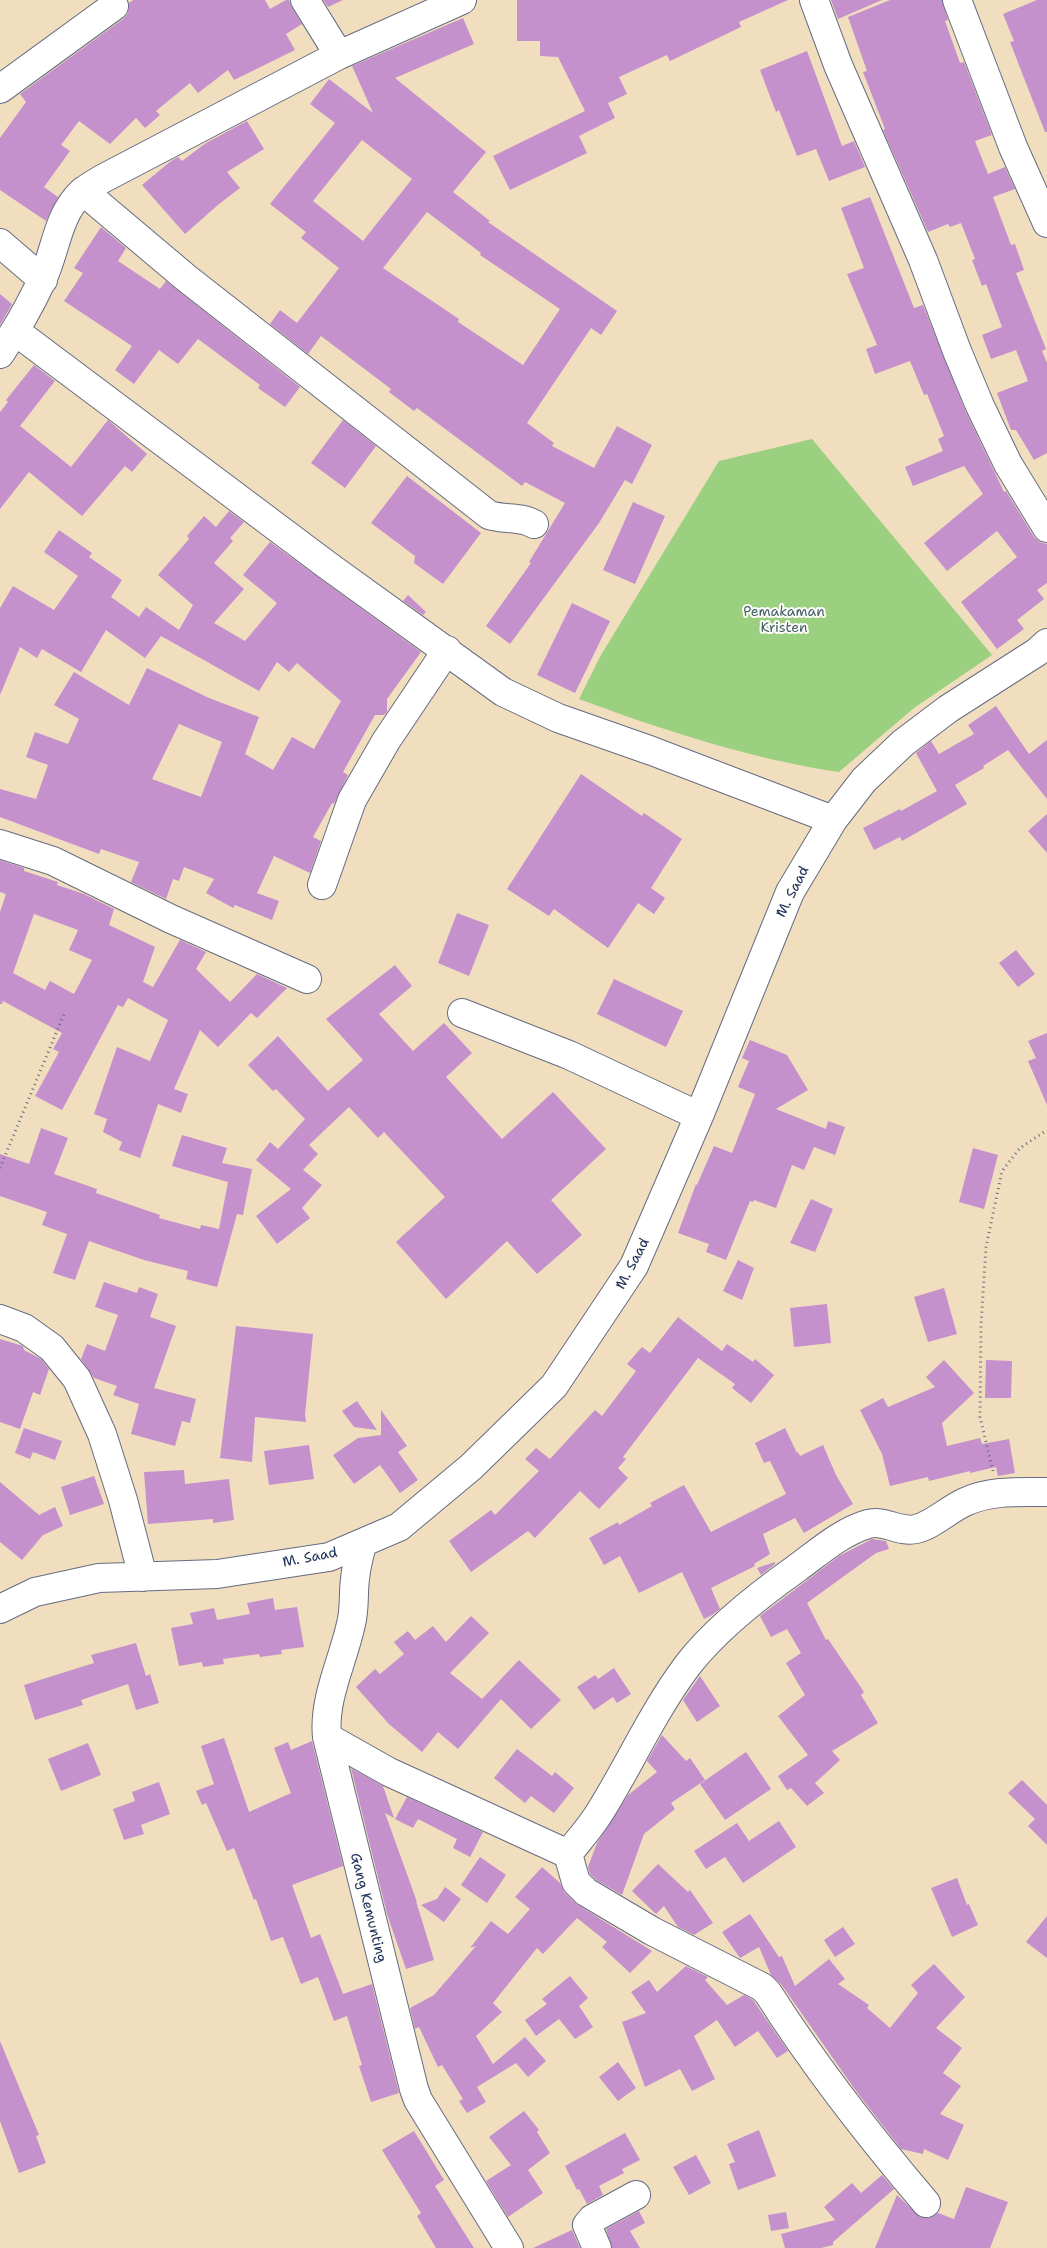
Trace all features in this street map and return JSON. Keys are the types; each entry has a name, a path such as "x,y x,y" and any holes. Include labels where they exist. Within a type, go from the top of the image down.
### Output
{"street":[{"path":"305,0 339,55"},
{"path":"0,354 15,331 42,280 52,257 66,212 82,191 339,55 462,0"},
{"path":"814,0 838,64 923,260 980,406 1008,464 1047,528"},
{"path":"957,0 1013,147 1047,223"},
{"path":"0,90 114,6"},
{"path":"82,191 185,277 489,515 498,518 523,519 534,524"},
{"path":"0,243 42,280"},
{"path":"15,331 319,559 503,692 558,718 652,751 833,820"},
{"path":"322,885 352,800 386,741 447,650"},
{"name":"M. Saad","path":"0,1609 35,1592 99,1578 217,1574 329,1557 362,1545 400,1527 471,1467 554,1386 634,1266 790,892 833,820 864,780 903,743 948,709 1044,653"},
{"path":"0,844 53,861 172,919 307,979"},
{"path":"462,1013 569,1055 698,1116"},
{"path":"0,1319 24,1328 52,1348 77,1379 102,1434 123,1500 143,1577"},
{"path":"568,1854 597,1816 658,1708 689,1664 743,1610 791,1572 855,1529 870,1523 884,1524 901,1530 916,1529 964,1502 998,1492 1047,1492"},
{"name":"Gang Kemunting","path":"362,1545 354,1579 355,1599 352,1623 330,1702 326,1724 327,1737 414,2089 418,2100 509,2248"},
{"path":"327,1737 389,1772 568,1854 576,1882 586,1892 652,1931 762,1987 844,2102 892,2165 926,2203"},
{"path":"598,2248 587,2225 592,2219 636,2195"}],"path":[{"path":"0,1168 64,1014"},
{"path":"998,1492 980,1418 986,1247 1002,1171 1020,1148 1047,1130"}],"green space":[{"name":"Pemakaman Kristen","path":"812,439 992,655 914,708 839,772 773,759 707,742 579,699 601,655 719,461"}],"building":[{"path":"133,0 265,0 270,9 289,0 302,24 286,34 295,50 234,80 228,70 198,93 190,83 156,111 160,115 145,128 136,118 110,144 79,121 61,145 70,151 44,187 58,197 46,221 0,190 0,138 26,102 20,94 123,19 128,13 129,3"},
{"path":"323,0 343,0 328,7"},
{"path":"517,0 788,0 739,22 741,27 670,61 667,55 619,77 627,94 608,103 615,118 579,136 587,153 510,190 493,156 585,111 558,57 540,56 540,41 517,41"},
{"path":"831,0 882,0 838,19"},
{"path":"890,0 942,0 948,20 945,21 960,63 964,62 992,135 975,141 988,174 1005,167 1015,189 993,197 1011,245 1015,244 1024,270 1016,273 1046,349 1042,351 1047,363 1047,453 1034,460 1016,430 1011,430 997,393 1028,381 1016,350 991,359 982,335 1002,327 986,284 982,286 972,260 975,259 961,223 950,227 948,224 928,232 883,130 885,129 863,72 867,71 848,17"},
{"path":"1037,0 1047,0 1047,132 1045,132 1010,42 1014,41 1003,14"},
{"path":"463,18 474,44 395,78 486,152 453,192 490,221 488,222 617,311 601,335 591,328 527,423 554,443 552,446 594,468 617,426 652,445 632,484 625,480 599,523 510,644 486,626 531,563 529,562 565,503 525,482 522,486 417,408 414,411 389,392 391,389 321,336 308,354 270,324 280,310 297,323 339,268 301,238 306,232 270,204 335,123 310,104 329,79 373,113 352,66","holes":["362,140 412,179 363,241 313,201","427,212 481,253 480,255 560,309 523,365 458,322 459,319 383,268"]},
{"path":"807,51 842,146 854,141 865,167 829,181 816,149 797,156 779,110 776,112 760,70"},
{"path":"247,121 264,149 227,172 240,188 185,234 142,185 171,161 178,157 182,161 206,143"},
{"path":"870,197 914,308 923,305 966,412 1004,492 1006,491 1034,537 1040,542 1047,544 1047,583 1037,590 1044,599 1017,620 1024,629 997,649 961,602 1017,557 997,531 947,571 924,543 983,494 964,466 913,486 905,467 943,451 938,439 944,436 927,394 924,395 910,361 875,374 866,349 877,345 847,274 864,268 841,208"},
{"path":"101,227 126,248 118,261 160,289 166,281 300,387 285,407 258,388 260,385 198,339 178,364 159,350 134,384 115,370 132,346 64,301 83,273 74,268"},
{"path":"0,294 12,304 0,325"},
{"path":"34,365 55,381 20,426 71,467 108,420 147,454 132,472 125,466 82,516 29,472 0,509 0,412 8,402 6,400"},
{"path":"343,420 376,446 345,488 311,463"},
{"path":"407,476 481,533 443,584 414,563 415,556 371,523"},
{"path":"633,502 665,516 635,584 603,570"},
{"path":"229,511 244,522 230,538 233,541 214,563 244,589 214,623 245,641 277,603 243,575 270,542 421,652 387,699 387,712 384,715 375,715 343,772 348,775 334,804 332,803 313,837 321,841 310,873 274,856 257,893 279,901 272,920 235,905 233,908 206,893 214,879 184,867 179,881 173,879 166,899 131,882 139,862 101,849 99,854 0,817 0,789 36,799 48,765 26,757 35,732 68,744 79,719 54,705 74,672 129,705 147,668 209,698 259,717 245,754 273,770 292,737 314,749 341,701 297,663 289,672 277,662 259,691 161,636 145,658 106,630 81,672 42,649 37,658 20,647 0,695 0,608 13,586 54,610 78,576 44,552 59,530 92,553 89,557 122,580 111,597 139,617 146,607 179,630 193,605 158,575 189,539 187,536 204,516 216,527","holes":["179,724 222,742 201,797 152,779"]},
{"path":"408,595 426,612 423,615 403,601"},
{"path":"572,603 610,621 575,693 537,675"},
{"path":"996,706 1029,754 1047,740 1047,799 1008,750 983,766 984,768 955,785 967,804 902,841 900,837 874,850 863,828 900,809 901,811 937,791 916,753 931,741 939,754 974,734 968,725"},
{"path":"581,774 642,816 644,813 682,839 651,888 665,898 654,914 638,903 608,948 554,909 549,916 507,889"},
{"path":"1047,814 1047,853 1028,831"},
{"path":"0,860 24,868 24,871 58,882 57,885 84,894 114,909 109,925 155,947 143,982 153,987 180,940 206,952 196,969 230,1002 257,974 287,988 257,1018 251,1013 218,1047 200,1030 174,1089 188,1094 181,1113 158,1104 140,1158 119,1150 122,1142 103,1132 107,1119 94,1114 117,1047 150,1061 168,1020 128,998 123,1007 118,1005 62,1110 35,1096 59,1052 53,1049 62,1033 3,1001 0,1004 0,912 6,894 0,892","holes":["34,914 78,930 69,950 92,960 74,994 50,981 45,990 13,973"]},
{"path":"457,913 489,925 469,976 438,963"},
{"path":"1016,950 1035,974 1018,987 999,963"},
{"path":"395,965 412,986 379,1014 413,1051 444,1023 472,1053 446,1077 502,1139 553,1092 606,1149 551,1200 582,1235 537,1274 507,1241 446,1299 396,1242 445,1197 384,1132 378,1138 349,1107 309,1145 318,1154 303,1170 322,1185 302,1208 310,1218 277,1244 256,1216 291,1189 256,1160 270,1142 278,1149 305,1119 276,1089 273,1091 248,1065 278,1036 328,1091 363,1060 326,1019"},
{"path":"614,979 683,1011 666,1047 597,1014"},
{"path":"1047,1033 1047,1105 1028,1061 1036,1058 1028,1041"},
{"path":"750,1040 787,1055 808,1090 776,1109 826,1129 828,1121 845,1127 835,1155 814,1147 804,1170 792,1165 776,1208 754,1200 753,1202 750,1201 726,1260 706,1252 709,1244 678,1233 696,1184 714,1146 732,1153 755,1094 738,1087 749,1061 742,1058"},
{"path":"41,1128 68,1138 54,1174 97,1189 96,1193 160,1215 159,1218 200,1229 201,1225 219,1229 228,1182 172,1166 182,1135 227,1148 222,1163 252,1169 243,1215 237,1214 217,1287 186,1279 188,1271 144,1260 89,1241 75,1280 53,1273 67,1234 42,1225 47,1212 0,1196 0,1154 29,1164"},
{"path":"973,1148 998,1155 984,1209 959,1202"},
{"path":"811,1199 833,1209 815,1252 790,1243"},
{"path":"738,1260 754,1268 742,1300 723,1291"},
{"path":"104,1282 137,1293 139,1287 158,1294 150,1317 176,1326 154,1388 196,1399 190,1423 182,1421 175,1446 131,1434 139,1404 113,1395 117,1386 94,1378 81,1359 87,1344 105,1351 118,1315 95,1307"},
{"path":"944,1288 957,1334 928,1342 914,1297"},
{"path":"827,1304 831,1343 794,1347 790,1308"},
{"path":"678,1317 722,1351 727,1344 753,1362 755,1359 774,1375 751,1403 732,1388 735,1384 698,1358 623,1457 626,1459 618,1468 628,1478 599,1509 580,1491 535,1538 528,1531 471,1572 449,1541 491,1510 495,1515 539,1471 525,1459 536,1448 550,1459 595,1410 602,1416 636,1371 627,1364 642,1347 650,1353"},
{"path":"236,1326 313,1334 305,1415 306,1422 255,1417 252,1462 220,1458"},
{"path":"0,1339 23,1346 24,1350 41,1359 49,1369 40,1395 33,1392 20,1429 0,1422"},
{"path":"944,1360 974,1393 942,1423 947,1446 980,1438 982,1444 1009,1439 1015,1473 998,1476 996,1467 929,1481 928,1477 890,1486 882,1454 860,1410 883,1398 888,1407 935,1387 926,1377"},
{"path":"986,1360 1012,1361 1011,1398 985,1398"},
{"path":"357,1401 377,1430 354,1427 342,1411"},
{"path":"381,1410 407,1446 398,1452 418,1480 400,1493 380,1465 354,1484 333,1455 358,1438 381,1435"},
{"path":"24,1428 62,1441 55,1460 33,1452 30,1459 15,1453"},
{"path":"785,1428 800,1456 823,1445 836,1475 853,1504 804,1533 795,1518 763,1534 770,1554 754,1564 755,1566 711,1588 720,1609 704,1619 682,1572 639,1593 620,1556 604,1565 589,1538 618,1522 619,1525 652,1506 650,1503 684,1485 711,1532 786,1494 770,1461 764,1463 755,1443"},
{"path":"309,1445 314,1479 269,1485 264,1451"},
{"path":"184,1470 185,1484 229,1479 234,1520 213,1523 213,1519 148,1524 144,1472"},
{"path":"94,1476 104,1504 70,1515 61,1487"},
{"path":"0,1482 39,1515 55,1507 63,1526 43,1535 22,1560 0,1542"},
{"path":"872,1539 886,1541 889,1549 876,1553 807,1603 826,1640 828,1639 864,1692 861,1695 878,1723 832,1751 840,1760 815,1783 824,1793 807,1806 791,1788 787,1790 778,1776 808,1755 778,1716 805,1695 786,1663 801,1653 787,1629 771,1637 760,1616 839,1556"},
{"path":"775,1562 775,1564 761,1575 757,1568"},
{"path":"273,1598 275,1610 297,1607 304,1647 281,1650 282,1654 260,1657 259,1654 223,1659 224,1664 203,1667 202,1662 179,1666 171,1628 193,1624 190,1613 214,1608 217,1620 250,1614 247,1603"},
{"path":"471,1616 489,1633 450,1673 482,1699 519,1660 561,1700 531,1729 501,1699 458,1749 438,1732 422,1752 389,1724 356,1687 375,1669 380,1674 404,1654 394,1642 408,1631 415,1640 433,1626 446,1642"},
{"path":"136,1643 146,1676 150,1674 159,1703 136,1710 128,1684 81,1700 83,1705 35,1720 24,1685 94,1663 91,1655"},
{"path":"614,1668 631,1694 617,1703 613,1697 594,1710 577,1687 595,1675 598,1679"},
{"path":"700,1676 720,1706 697,1722 683,1700"},
{"path":"662,1735 686,1761 690,1758 705,1780 671,1803 675,1809 644,1834 622,1895 596,1880 590,1874 588,1867 597,1843 628,1795 657,1772 647,1761"},
{"path":"224,1738 249,1812 291,1793 274,1748 288,1742 291,1750 312,1741 343,1866 292,1885 311,1938 320,1934 343,1994 372,1984 399,2093 371,2102 359,2066 362,2065 347,2016 334,2021 318,1977 301,1984 283,1937 271,1941 256,1899 254,1900 234,1848 227,1851 206,1803 202,1805 196,1791 214,1784 201,1746"},
{"path":"88,1743 101,1775 61,1791 48,1759"},
{"path":"517,1749 552,1776 555,1772 574,1788 554,1813 531,1796 525,1803 494,1778"},
{"path":"746,1752 771,1789 725,1820 700,1784"},
{"path":"351,1768 383,1786 394,1818 385,1813 417,1902 434,1960 406,1969 387,1914"},
{"path":"1022,1780 1047,1805 1047,1845 1028,1826 1035,1819 1008,1793"},
{"path":"159,1782 170,1814 141,1825 144,1834 124,1840 113,1809 135,1801 132,1792"},
{"path":"407,1797 483,1832 470,1857 453,1848 457,1839 418,1819 413,1828 395,1819"},
{"path":"779,1821 796,1847 743,1883 725,1857 706,1869 694,1851 737,1823 749,1841"},
{"path":"480,1857 506,1875 487,1903 461,1885"},
{"path":"658,1864 688,1892 690,1890 713,1923 694,1935 678,1927 664,1906 656,1914 632,1891"},
{"path":"542,1867 560,1883 565,1893 578,1905 652,1951 630,1973 602,1947 607,1942 577,1918 543,1954 537,1948 493,2003 502,2012 476,2036 493,2064 525,2037 546,2061 528,2077 516,2063 477,2087 486,2102 467,2113 459,2101 463,2099 442,2065 438,2067 419,2027 415,2029 410,2008 434,1995 476,1946 470,1948 491,1921 508,1934 530,1909 515,1897"},
{"path":"957,1878 967,1905 969,1904 978,1925 952,1937 931,1888"},
{"path":"445,1887 461,1899 444,1922 421,1905 437,1899"},
{"path":"750,1914 779,1957 782,1956 795,1986 829,1959 845,1979 838,1984 869,2005 867,2008 890,2028 918,1993 911,1985 934,1964 965,1997 936,2028 962,2048 943,2073 961,2086 940,2114 964,2125 948,2160 924,2149 923,2154 901,2149 856,2091 781,1984 771,1975 759,1947 740,1958 722,1932"},
{"path":"1047,1916 1047,1958 1026,1942"},
{"path":"843,1927 855,1944 835,1957 824,1940"},
{"path":"686,1966 708,1977 705,1980 727,2005 744,1995 753,2000 788,2051 777,2058 758,2031 735,2047 717,2020 694,2036 715,2079 692,2091 680,2069 645,2087 622,2022 646,2013 631,1992 649,1980 657,1992"},
{"path":"570,1976 588,1998 579,2006 593,2027 575,2039 559,2019 536,2036 525,2020 547,2004 542,1999"},
{"path":"0,2041 39,2135 36,2136 46,2163 19,2173 0,2121"},
{"path":"618,2062 636,2088 618,2101 599,2077"},
{"path":"524,2111 539,2130 537,2132 550,2153 528,2170 543,2193 508,2217 486,2181 511,2165 489,2137"},
{"path":"759,2130 776,2176 738,2190 729,2164 735,2162 727,2144"},
{"path":"414,2131 444,2180 435,2186 474,2248 436,2248 417,2216 421,2213 382,2150"},
{"path":"625,2133 640,2160 622,2169 624,2173 599,2186 603,2195 587,2204 579,2189 577,2190 565,2166"},
{"path":"696,2155 711,2183 689,2195 673,2167"},
{"path":"882,2175 894,2189 833,2242 833,2245 821,2248 785,2248 781,2234 835,2220 824,2207 852,2183 861,2193"},
{"path":"966,2187 1008,2202 990,2248 875,2248 897,2195 920,2217 929,2218 938,2213 954,2219"},
{"path":"639,2211 645,2223 630,2231 640,2248 612,2248 606,2229"},
{"path":"786,2212 789,2228 771,2231 768,2215"},
{"path":"572,2230 580,2248 533,2248"}]}
